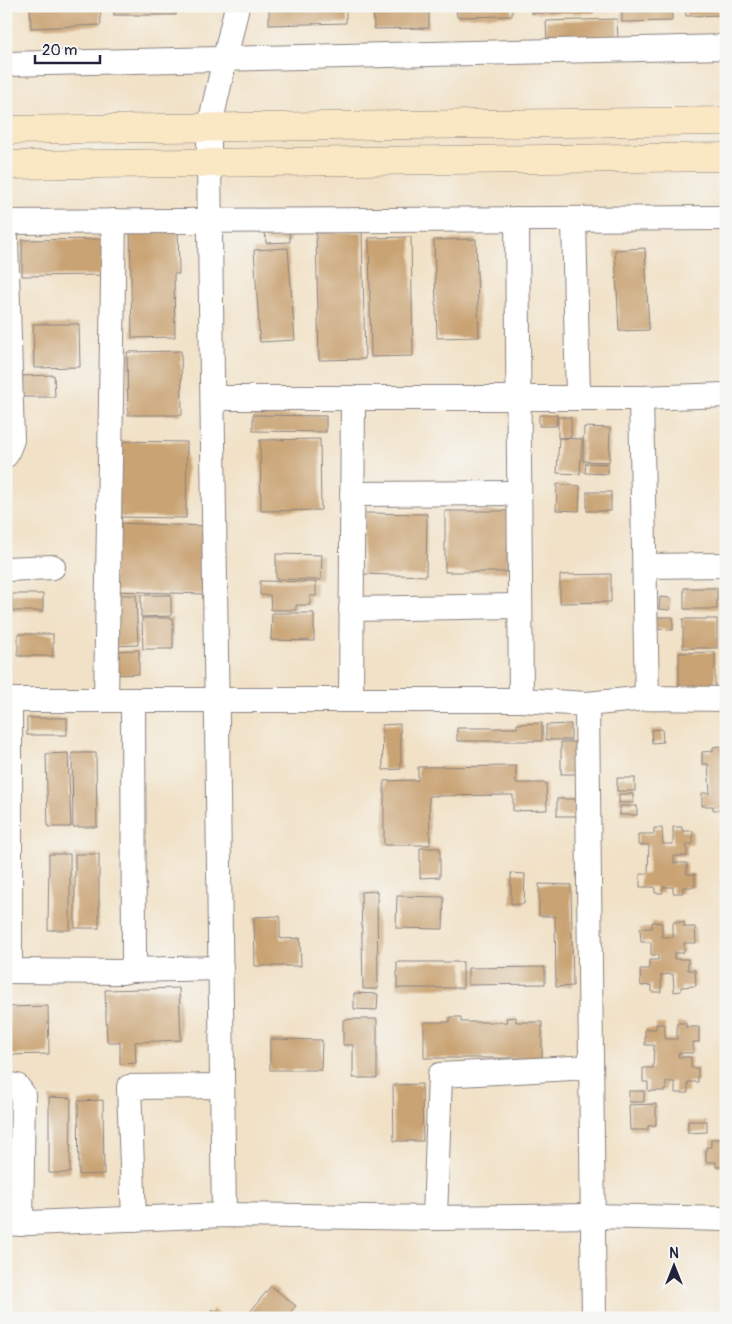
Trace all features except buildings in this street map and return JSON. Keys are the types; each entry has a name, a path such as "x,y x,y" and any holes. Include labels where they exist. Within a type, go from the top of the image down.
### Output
{"main road":[{"path":"6,130 209,129 726,121"},
{"path":"6,165 726,157"}],"street":[{"path":"224,1215 208,164 209,129 238,6"},
{"path":"6,64 726,47"},
{"path":"6,222 726,218"},
{"path":"516,219 521,700"},
{"path":"574,219 578,398"},
{"path":"106,700 114,221"},
{"path":"6,239 12,440 6,456"},
{"path":"212,398 641,398 726,395"},
{"path":"351,700 353,398"},
{"path":"641,398 647,698"},
{"path":"352,494 519,493"},
{"path":"645,566 726,564"},
{"path":"6,570 53,567"},
{"path":"351,609 520,606"},
{"path":"220,968 131,970 122,972 8,971 8,700 521,700 587,704 647,698 726,699"},
{"path":"131,970 134,959 133,700"},
{"path":"587,704 594,1318"},
{"path":"435,1218 440,1075 591,1067"},
{"path":"6,1084 18,1086 23,1094 14,1224 224,1215 435,1218 592,1216 726,1219"},
{"path":"134,1219 129,1087 222,1086"}]}
